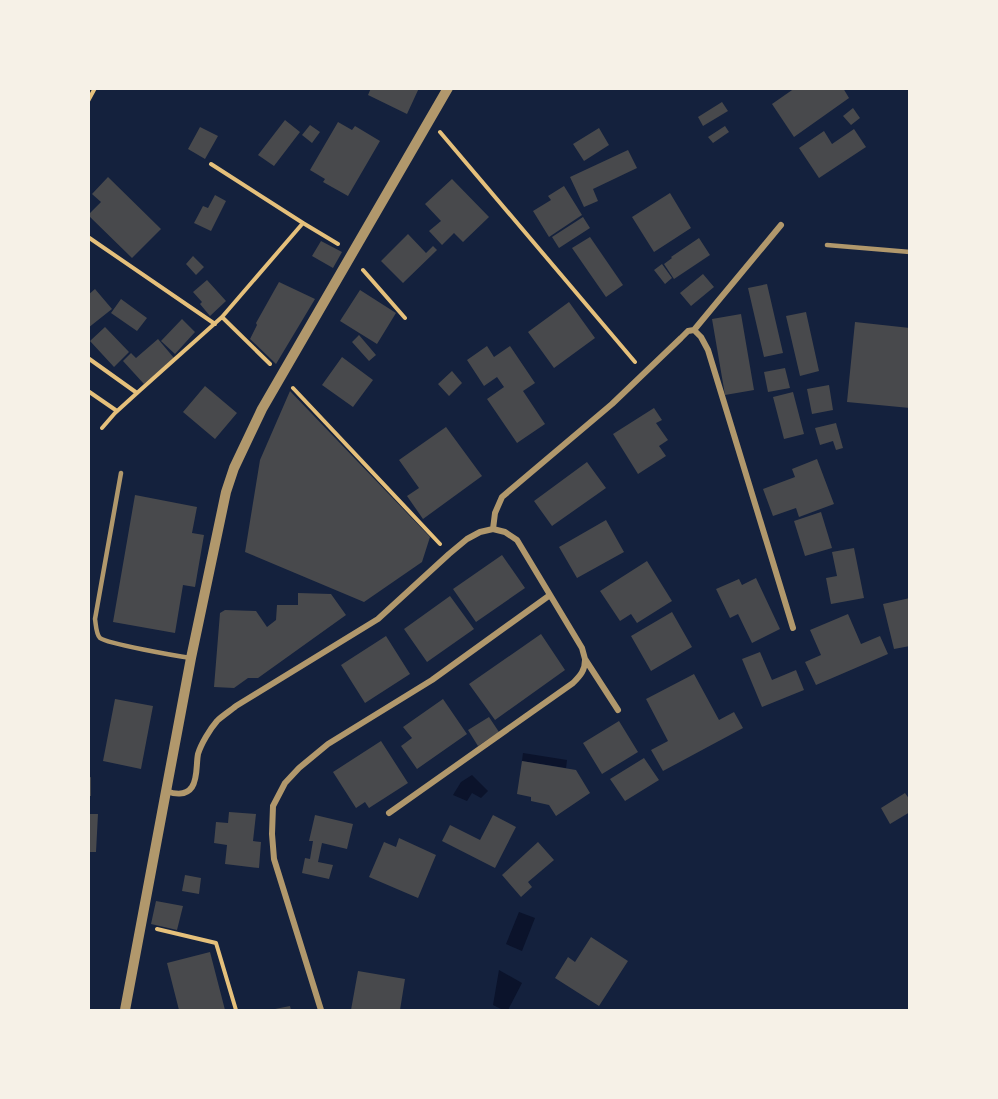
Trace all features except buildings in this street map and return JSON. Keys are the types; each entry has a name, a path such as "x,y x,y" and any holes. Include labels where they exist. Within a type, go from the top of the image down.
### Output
{"street":[{"path":"125,1011 191,658 226,492 234,468 262,409 448,88"},
{"path":"493,529 495,513 502,497 612,404 688,331 694,330 782,225"},
{"path":"694,330 708,350 793,628"},
{"path":"166,791 175,794 192,787 199,753 208,735 217,721 236,706 378,619 467,539 480,532 493,529 505,532 517,540 582,648 585,668 581,676 573,683 388,813"},
{"path":"321,1011 274,859 273,806 285,783 328,744 432,680 550,595"},
{"path":"585,659 618,710"}],"lane":[{"path":"827,245 909,252"},
{"path":"121,473 95,619 97,632 100,638 113,643 191,658"}],"path":[{"path":"88,100 95,88"},
{"path":"438,129 640,367"},
{"path":"211,164 338,244"},
{"path":"102,428 136,393 222,317 305,224"},
{"path":"88,237 215,324"},
{"path":"358,265 405,318"},
{"path":"222,317 274,369"},
{"path":"88,358 136,393"},
{"path":"288,383 449,554"},
{"path":"88,391 117,411"},
{"path":"141,926 216,943 236,1011"}],"water":[{"path":"523,753 567,760 566,768 522,761"},
{"path":"472,775 488,791 481,798 472,793 467,801 453,795 461,782"},
{"path":"519,912 535,918 522,951 506,944"},
{"path":"499,970 522,983 508,1010 493,1005"}]}
